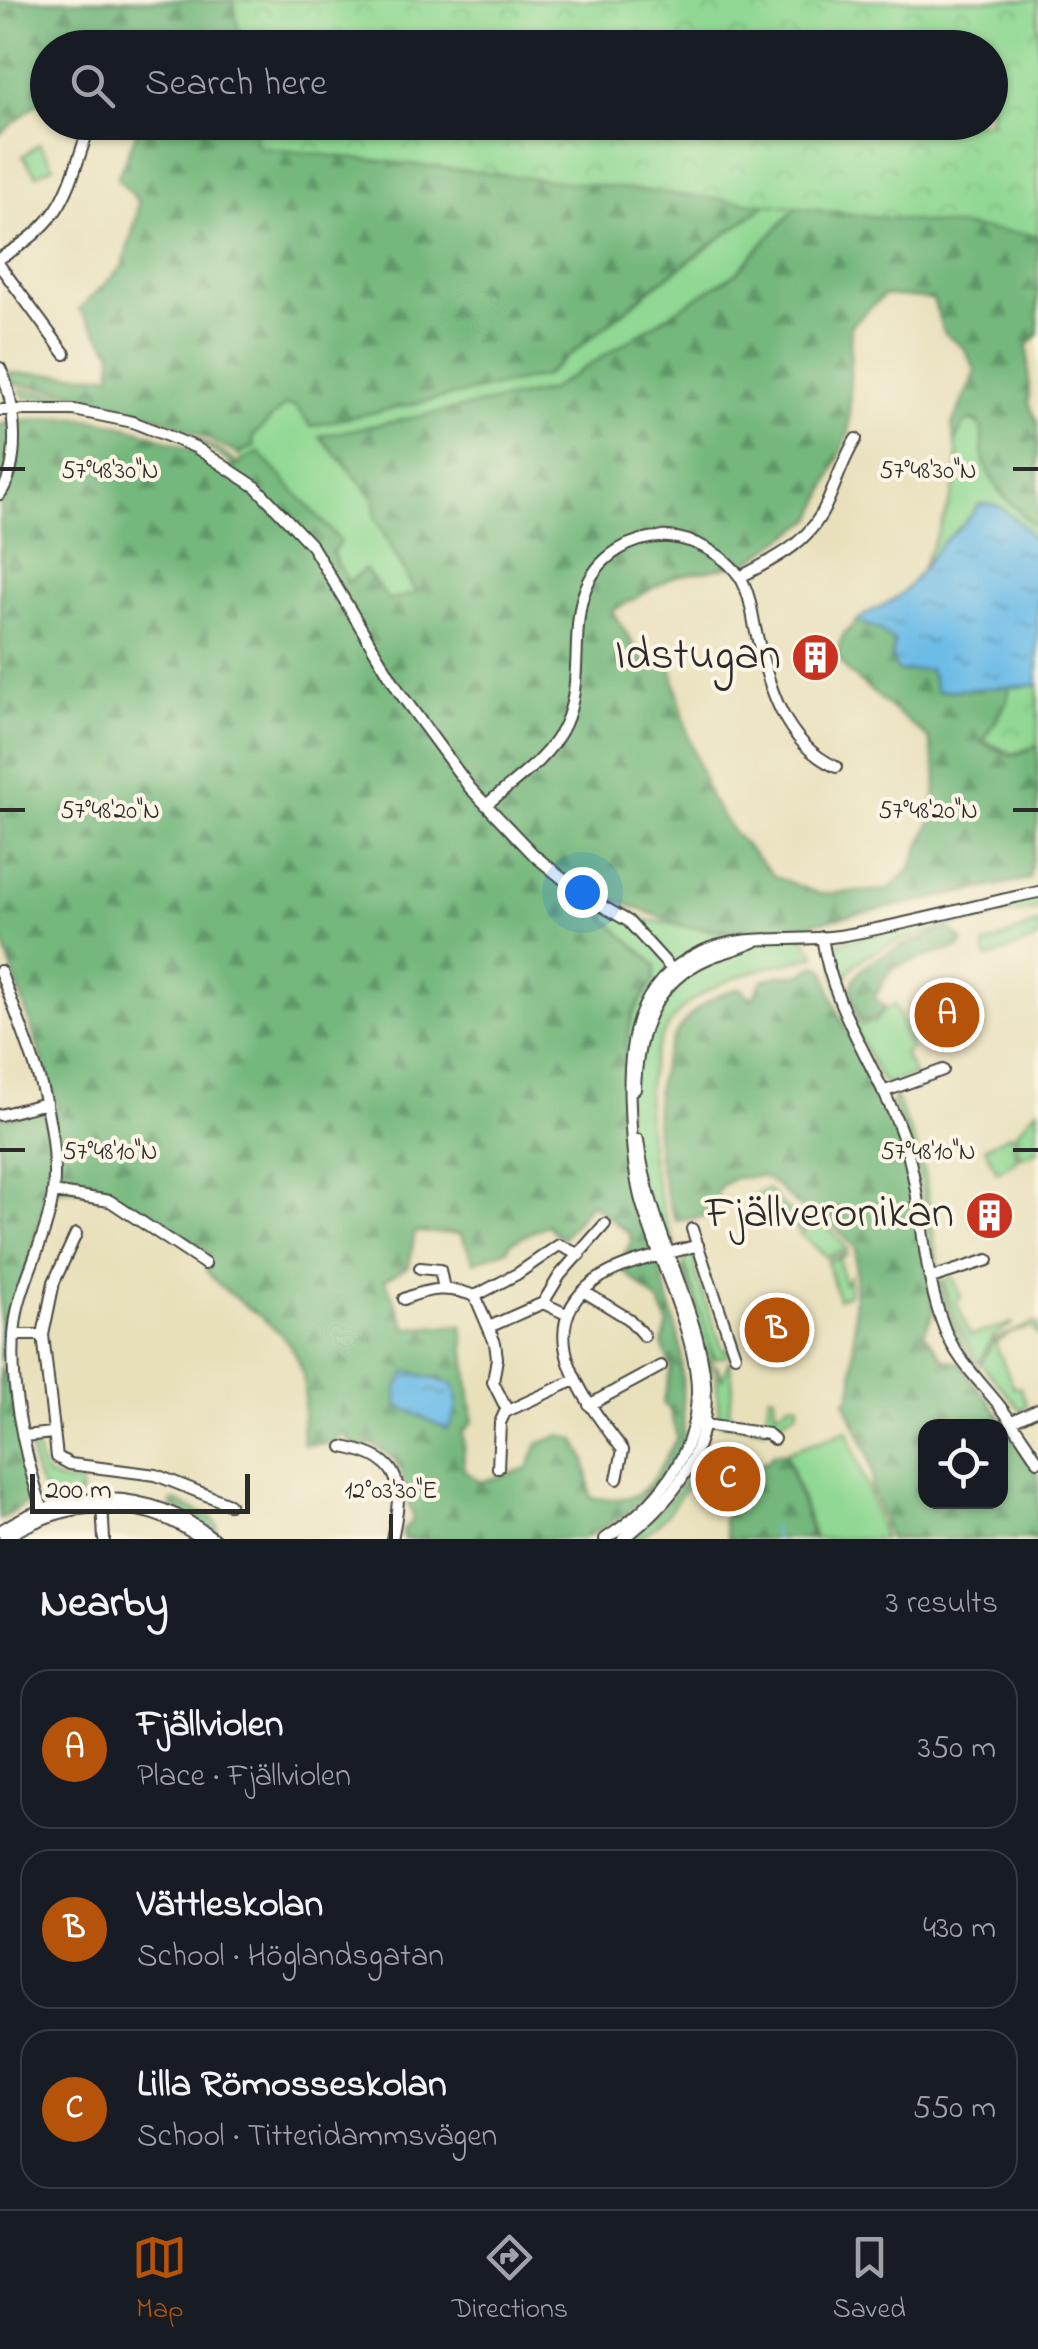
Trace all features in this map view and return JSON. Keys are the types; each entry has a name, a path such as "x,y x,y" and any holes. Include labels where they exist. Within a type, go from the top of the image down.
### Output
{"street":[{"path":"0,258 28,241 54,218 69,190 86,140"},
{"path":"0,266 65,354"},
{"path":"0,368 12,463 11,474 0,494"},
{"path":"5,409 74,410 133,422 195,446 256,487 312,546 410,707 486,805 553,873 634,926 675,973"},
{"path":"740,577 788,552 810,532 856,439"},
{"path":"486,805 542,756 565,724 576,695 580,598 587,582 612,553 646,538 683,539 711,551 740,577 779,708 804,744 836,767"},
{"path":"623,1539 658,1510 685,1473 699,1424 704,1359 665,1255 642,1166 635,1086 646,1020 656,1002 675,973 721,944 822,938 1038,892"},
{"path":"822,938 844,1014 910,1154 940,1318 956,1352 1038,1461"},
{"path":"0,971 46,1103 53,1153 54,1192 46,1232 23,1290 14,1335 15,1370 30,1473 44,1513"},
{"path":"883,1092 943,1070"},
{"path":"0,1115 46,1103"},
{"path":"54,1192 110,1201 205,1264"},
{"path":"489,1327 543,1302 560,1275 605,1224"},
{"path":"692,1229 736,1355"},
{"path":"76,1234 54,1282 43,1335 56,1454 64,1462 156,1475 229,1504"},
{"path":"617,1480 622,1450 574,1381 565,1346 568,1315 583,1291 597,1279 698,1244"},
{"path":"404,1299 426,1289 475,1296 559,1245 580,1256"},
{"path":"930,1278 988,1260"},
{"path":"420,1268 440,1270 444,1289"},
{"path":"583,1291 629,1319 644,1336"},
{"path":"475,1296 497,1358 493,1382 507,1410"},
{"path":"543,1302 568,1315"},
{"path":"14,1335 43,1335"},
{"path":"589,1405 662,1366"},
{"path":"498,1468 500,1422 507,1410 574,1381"},
{"path":"1012,1422 1038,1408"},
{"path":"699,1424 774,1438"},
{"path":"605,1539 629,1523 662,1490 699,1424"},
{"path":"24,1436 52,1433"},
{"path":"343,1447 370,1452 394,1471 400,1497 392,1539"},
{"path":"0,1531 44,1513 102,1502 136,1501 173,1512 214,1539"},
{"path":"102,1502 104,1539"},
{"path":"102,1502 152,1513 200,1539"},
{"path":"4,1539 44,1513"}],"green space":[{"path":"0,0 553,0 633,30 30,30 30,110 0,134"},
{"path":"233,0 1038,0 1038,235 257,147 256,140 1008,140 1008,30 239,30"},
{"path":"1038,0 1038,335 1028,345 1029,404 1038,424 1038,530 1007,499 988,472 979,422 970,420 963,425 955,443 952,425 976,371 964,348 944,333 933,299 884,295 851,325 849,432 814,518 747,563 675,576 612,611 648,668 669,658 689,738 710,798 732,831 775,877 820,894 888,890 910,870 933,817 937,777 929,739 848,672 836,655 843,635 857,621 880,630 894,642 892,658 930,668 937,691 1010,687 1007,702 982,743 1013,756 1038,746 1038,820 1029,879 808,924 738,931 687,927 616,900 605,918 656,965 654,980 633,1013 626,1044 625,1138 636,1200 654,1246 681,1347 684,1441 667,1475 622,1517 582,1539 403,1539 403,1530 412,1522 413,1515 402,1474 393,1459 371,1444 364,1449 348,1442 347,1435 332,1444 304,1445 303,1375 287,1341 218,1284 206,1270 209,1257 204,1250 150,1213 89,1190 46,1193 28,1270 13,1301 0,1363 0,1107 5,1117 58,1108 0,933 0,424 60,418 98,421 156,436 227,470 259,452 340,541 332,554 348,583 365,569 389,601 416,593 375,517 374,498 320,436 548,391 736,273 820,181 938,140 1008,140 1008,30","holes":["591,1203 630,1234 631,1242 618,1266 660,1303 668,1324 662,1344 671,1368 663,1404 670,1409 677,1438 653,1479 646,1488 626,1498 591,1498 585,1459 576,1440 561,1435 538,1444 528,1468 480,1482 464,1470 463,1432 473,1422 462,1325 407,1328 385,1280 409,1266 415,1232 461,1234 474,1262 508,1249 510,1243 547,1225 562,1239","414,1372 422,1377 442,1378 447,1428 398,1406"]},
{"path":"134,140 727,140 808,174 654,286 544,376 311,426 296,407 285,405 253,436 254,446 237,454 182,427 128,407 71,392 11,384 6,373 111,375 113,352 79,309 122,267 137,216 138,201 117,178"},
{"path":"39,144 54,166 36,175 23,156"},
{"path":"808,174 820,181 736,273 548,391 321,436 375,498 375,517 416,593 389,601 349,583 332,554 340,541 259,453 243,461 237,454 254,447 253,436 284,405 544,376 654,287"},
{"path":"20,390 93,402 164,425 217,449 272,491 215,452 164,427 95,406 25,397"},
{"path":"970,420 982,427 998,491 1038,530 1038,550 1005,512 979,505 968,523 944,541 921,570 953,490 958,457 955,443 962,425"},
{"path":"1038,685 1038,745 1013,754 984,741 1007,702 1010,687"},
{"path":"580,885 646,920 734,934 800,930 816,956 752,972 706,991 670,1023 656,1050 649,1082 650,1150 675,1245 636,1200 625,1138 626,1044 633,1014 654,980 579,897"},
{"path":"1038,896 1038,909 906,939 860,960 848,973 846,993 859,1025 875,1022 886,1008 895,1005 911,1049 904,1053 914,1075 882,1081 840,993 834,966 839,942"},
{"path":"1038,923 1038,939 987,959 984,946"},
{"path":"948,928 963,941 961,947 892,970 874,998 884,1006 880,1013 861,1021 852,992 858,973 880,957"},
{"path":"815,965 824,968 837,1011 895,1130 914,1181 934,1312 924,1333 944,1359 960,1363 1003,1419 918,1419 918,1509 1008,1509 1008,1426 1038,1474 1038,1539 889,1539 871,1488 873,1475 868,1454 845,1401 853,1382 856,1249 829,1221 810,1216 760,1176 735,1178 721,1186 706,1216 676,1221 665,1190 655,1120 658,1084 667,1052 684,1023 708,1001 741,988 752,999 762,981 780,975 801,975"},
{"path":"895,1097 923,1169 945,1297 964,1346 978,1368 975,1371 960,1348 941,1302 919,1177 892,1103"},
{"path":"1038,1108 1038,1151 1020,1158 1015,1134"},
{"path":"1011,1134 1017,1160 997,1172 985,1147"},
{"path":"768,1189 808,1225 797,1230 788,1217 754,1195"},
{"path":"816,1225 828,1227 848,1250 827,1257 799,1233"},
{"path":"687,1253 699,1262 695,1265 697,1277 723,1350 730,1349 733,1354 715,1359 683,1257"},
{"path":"848,1254 839,1258 844,1284 849,1277 849,1294 838,1299 827,1261"},
{"path":"683,1267 707,1335 711,1373 677,1268"},
{"path":"950,1277 961,1297 956,1300 970,1336 1014,1323 993,1337 979,1362 950,1304 944,1282"},
{"path":"1033,1323 1038,1325 1038,1336 1032,1328 1013,1332"},
{"path":"1011,1332 995,1343 1014,1388 1020,1387 1027,1405 1021,1410 981,1364 994,1340"},
{"path":"729,1361 733,1386 729,1410 735,1421 766,1419 769,1395 774,1395 775,1411 786,1408 788,1403 799,1404 797,1412 766,1429 719,1423 716,1364 722,1379"},
{"path":"0,1365 17,1414 30,1501 0,1520"},
{"path":"848,1431 884,1539 815,1539 786,1452"},
{"path":"32,1441 47,1474 81,1485 82,1491 78,1492 82,1496 56,1500 47,1497 37,1477"},
{"path":"700,1443 706,1445 676,1502 653,1528 629,1539 672,1497"},
{"path":"785,1453 814,1539 728,1539 723,1520 751,1482 754,1466 773,1454"},
{"path":"173,1500 211,1517 218,1526 215,1533 171,1506"}],"water":[{"path":"979,505 1001,507 1026,529 1038,550 1038,685 937,691 930,669 898,672 892,658 894,642 880,630 857,621 904,591"},
{"path":"407,1371 453,1384 457,1407 447,1429 398,1406 397,1388"}],"waterway":[{"path":"772,1527 775,1539"}],"place":[{"name":"Idstugan","path":"816,657"},
{"name":"Fjällviolen","path":"947,1015"},
{"name":"Fjällveronikan","path":"989,1215"},
{"name":"Vättleskolan","path":"777,1330"},
{"name":"Lilla Römosseskolan","path":"728,1479"}]}
